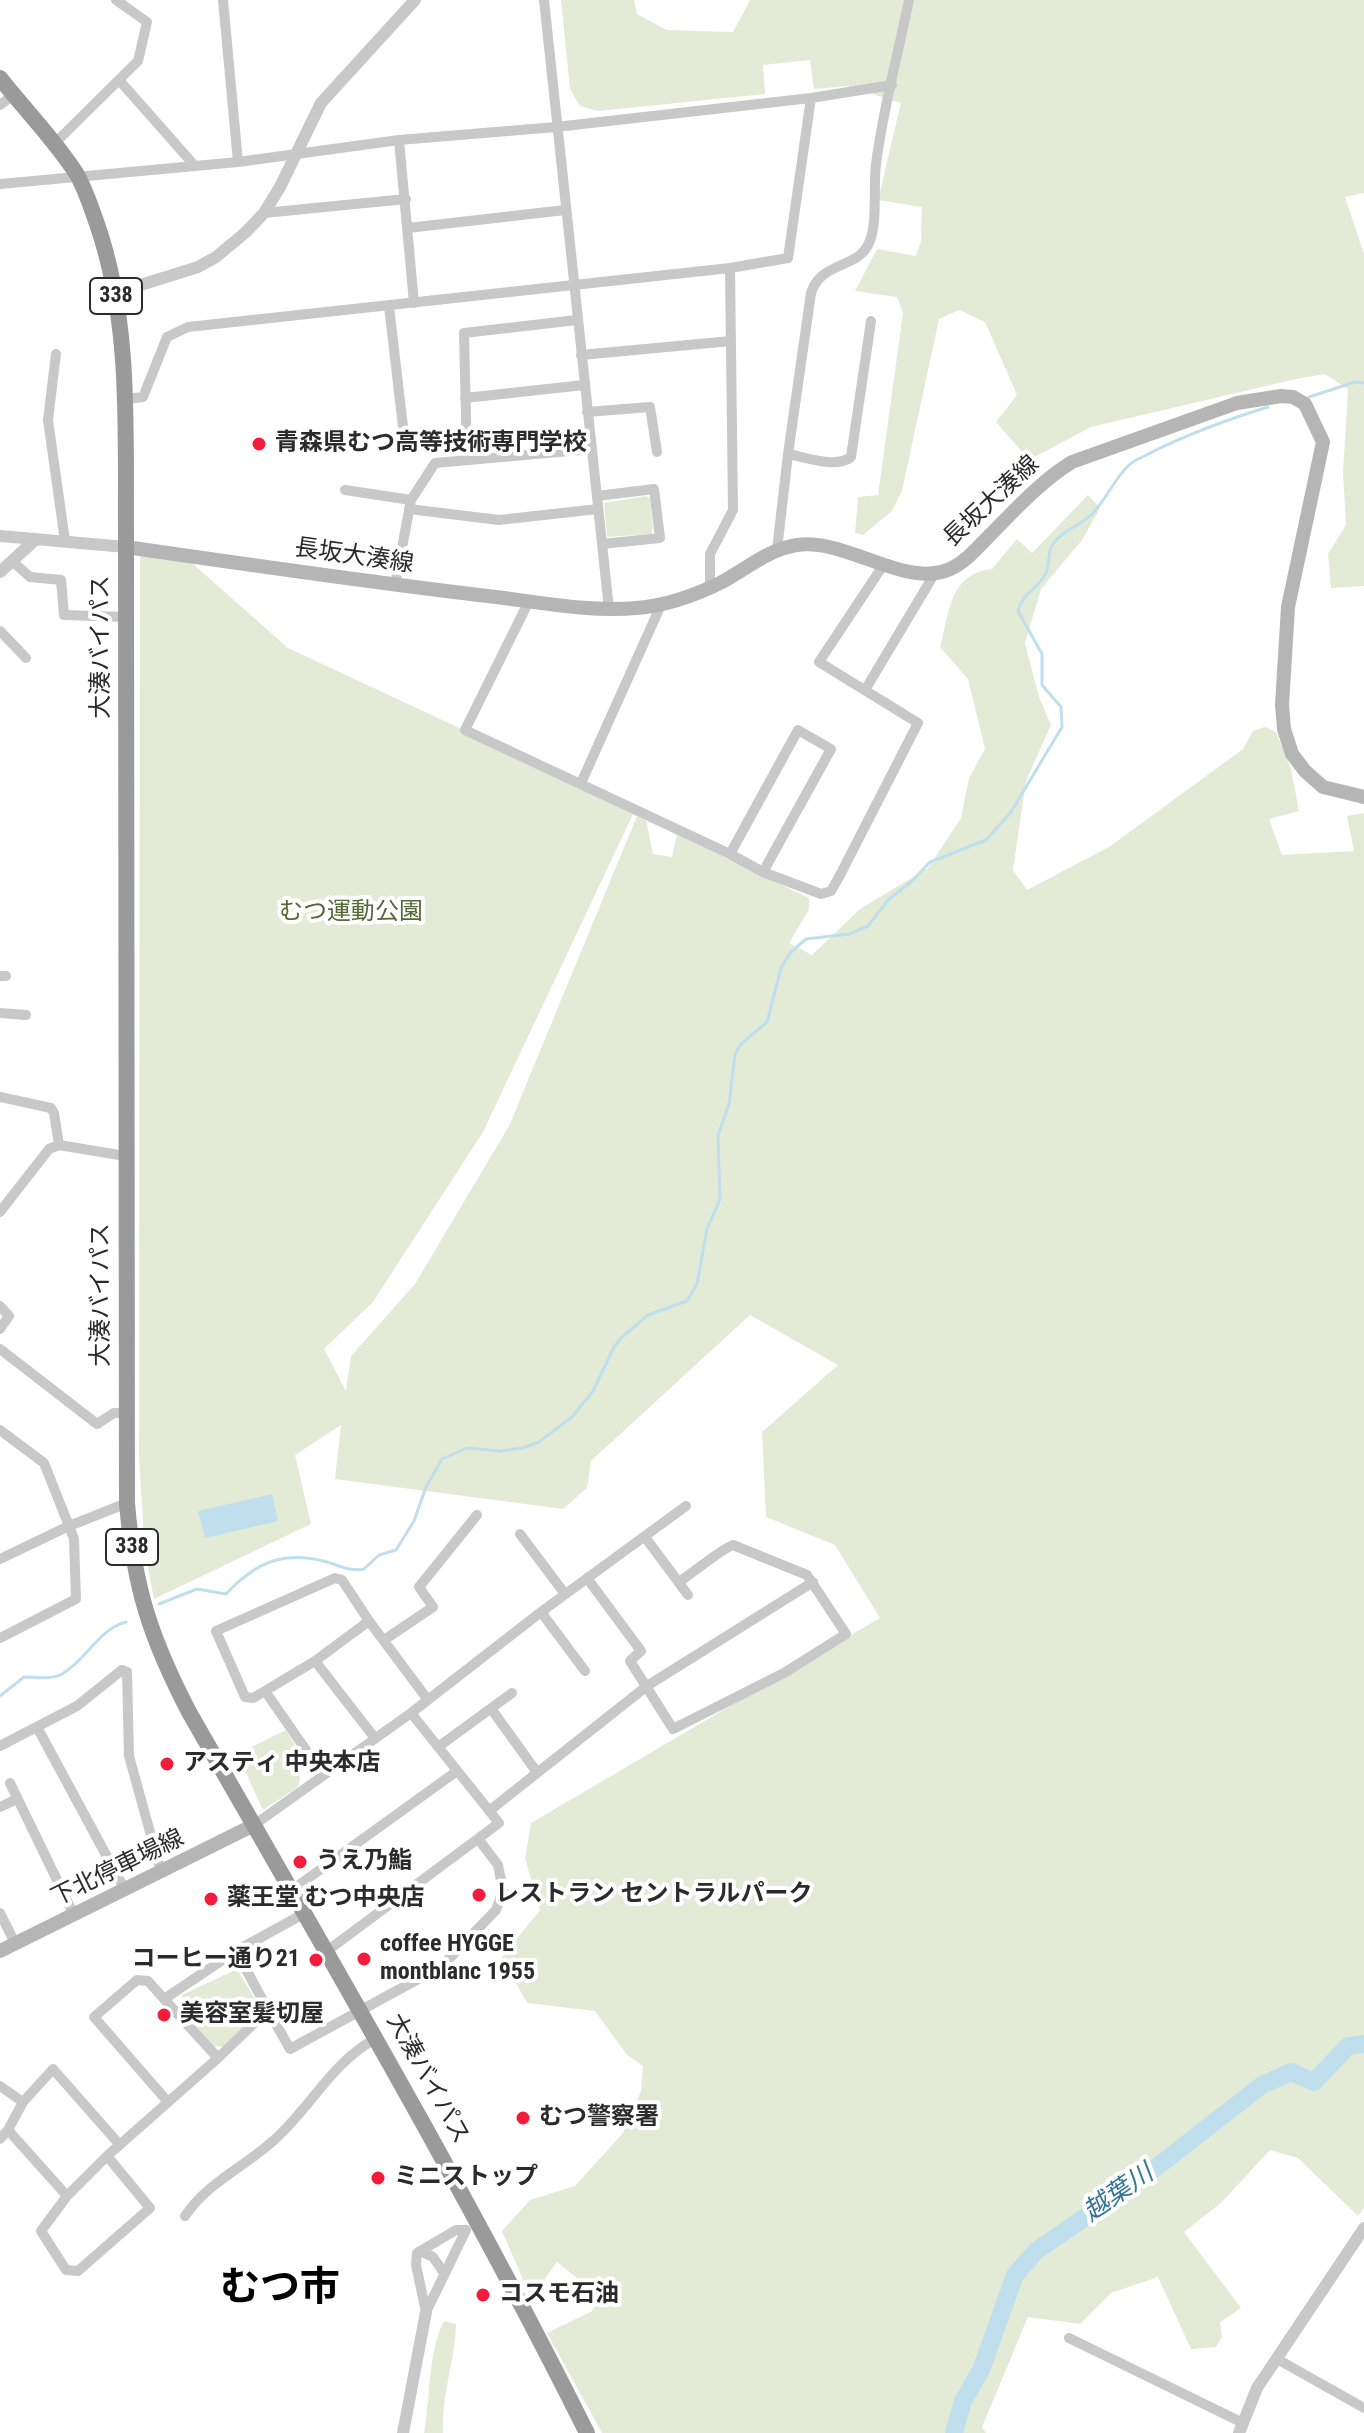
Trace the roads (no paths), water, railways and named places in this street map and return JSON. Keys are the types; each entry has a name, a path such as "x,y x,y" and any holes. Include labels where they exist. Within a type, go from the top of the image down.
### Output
{"highway":[{"name":"大湊バイパス","path":"0,78 7,100 55,143 77,176 102,238 122,333 126,547 127,1503 137,1580 162,1661 377,2038 473,2228 587,2433"}],"main road":[{"name":"長坂大湊線","path":"126,547 395,585 609,609 661,605 710,587 777,550 798,545 820,545 918,573 935,573 966,559 1052,474 1072,462 1237,403 1269,396 1293,397 1305,404 1323,442 1288,607 1282,705 1284,729 1292,754 1323,787 1364,797"},
{"name":"下北停車場線","path":"0,1951 254,1825"}],"street":[{"path":"55,143 138,61 147,22 116,0"},
{"path":"223,0 238,162"},
{"path":"115,293 198,267 232,245 264,213 321,103 415,0"},
{"path":"544,0 609,609"},
{"path":"777,550 788,454 815,281 858,257 870,242 877,156 909,0"},
{"path":"119,80 195,166"},
{"path":"0,184 238,162 399,140 556,127 811,98 892,85"},
{"path":"125,399 143,397 167,337 177,330 730,268 788,258 811,98"},
{"path":"399,140 414,303"},
{"path":"264,213 406,199"},
{"path":"408,228 565,210"},
{"path":"710,587 710,554 733,510 730,268"},
{"path":"389,306 403,427"},
{"path":"467,459 464,333 577,320"},
{"path":"788,454 837,462 851,457 871,321"},
{"path":"581,355 731,341"},
{"path":"56,354 48,420 65,541"},
{"path":"465,398 584,385"},
{"path":"587,412 650,407 657,452"},
{"path":"395,585 410,505 435,463 592,449"},
{"path":"597,496 654,489 660,538 602,544"},
{"path":"345,490 499,520 598,509"},
{"path":"0,536 126,547"},
{"path":"0,572 35,540"},
{"path":"12,561 30,577 61,580 64,615 125,617"},
{"path":"529,601 465,730 763,872 821,894 831,891 839,877 918,723 819,662 884,564"},
{"path":"865,690 935,573"},
{"path":"581,783 661,605"},
{"path":"0,631 26,658"},
{"path":"730,854 798,730 831,749 763,872"},
{"path":"0,1013 26,1015"},
{"path":"0,1097 51,1108 59,1145"},
{"path":"0,1212 49,1149 59,1145 125,1156"},
{"path":"0,1306 9,1316 0,1329"},
{"path":"0,1349 97,1424 114,1413 127,1413"},
{"path":"0,1430 44,1463 74,1539 76,1599 0,1638"},
{"path":"0,1559 127,1503"},
{"path":"254,1825 322,1773 411,1713 541,1612 686,1506"},
{"path":"384,1640 433,1607 419,1587 477,1515"},
{"path":"520,1534 565,1594"},
{"path":"645,1537 688,1595"},
{"path":"587,1578 641,1651 630,1661 673,1729 773,1679 846,1634 807,1575 733,1545 679,1582"},
{"path":"369,1621 315,1661 253,1698 245,1697 216,1631 335,1578 342,1580 428,1700"},
{"path":"489,1811 647,1686 813,1582"},
{"path":"541,1612 585,1671"},
{"path":"315,1661 374,1737"},
{"path":"0,1746 77,1706 122,1670 127,1672 129,1756 161,1872"},
{"path":"265,1691 322,1773"},
{"path":"438,1747 512,1693"},
{"path":"492,1710 536,1771"},
{"path":"327,1951 499,1823 411,1713"},
{"path":"37,1727 125,1890"},
{"path":"292,1890 457,1771"},
{"path":"10,1783 74,1915"},
{"path":"0,1807 17,1799"},
{"path":"236,1951 290,2049 442,1966 496,1910 503,1891 498,1865 479,1840"},
{"path":"0,1913 15,1943"},
{"path":"164,1999 236,1951 305,1913"},
{"path":"168,2102 94,2017 137,1980 148,1981 218,2058"},
{"path":"107,2156 150,2208 78,2271 66,2270 41,2231 67,2196 107,2156 119,2144 268,2010"},
{"path":"185,2216 206,2191 274,2140 348,2057 377,2038"},
{"path":"0,2139 23,2102 53,2069 119,2144"},
{"path":"0,2086 23,2102"},
{"path":"8,2130 67,2196"},
{"path":"426,2312 415,2259 420,2251 456,2230 473,2228"},
{"path":"403,2433 426,2312 443,2274 473,2228"},
{"path":"1069,2338 1241,2428 1257,2388 1364,2228"},
{"path":"420,2251 433,2257 443,2274"},
{"path":"417,2270 430,2277 443,2274"},
{"path":"1277,2359 1364,2408"}],"water":[{"path":"272,1494 278,1521 205,1538 198,1511"}],"waterway":[{"path":"1309,397 1355,382 1364,383"},
{"path":"159,1604 197,1589 226,1594 248,1574 284,1558 312,1559 350,1569 364,1569 379,1555 396,1550 414,1521 426,1487 442,1459 467,1448 500,1451 539,1442 572,1417 593,1391 622,1337 648,1315 687,1301 697,1284 707,1229 720,1199 718,1135 729,1104 735,1055 740,1045 767,1022 781,968 790,953 806,939 849,934 868,926 888,900 930,862 986,840 1011,812 1062,727 1061,707 1042,685 1042,654 1018,611 1023,599 1046,573 1053,544 1091,515 1134,461 1196,432 1268,407"},
{"path":"0,1696 24,1677 48,1678 62,1674 107,1632 126,1622"},
{"name":"越葉川","path":"954,2433 963,2401 981,2370 1015,2275 1036,2251 1145,2176 1262,2085 1291,2072 1314,2082 1348,2046 1364,2044"}],"place":[{"name":"青森県むつ高等技術専門学校","path":"259,444"},
{"name":"アスティ 中央本店","path":"167,1764"},
{"name":"うえ乃鮨","path":"300,1862"},
{"name":"レストラン セントラルパーク","path":"479,1895"},
{"name":"薬王堂 むつ中央店","path":"211,1899"},
{"name":"coffee HYGGE montblanc 1955","path":"364,1959"},
{"name":"コーヒー通り21","path":"316,1960"},
{"name":"美容室髪切屋","path":"164,2015"},
{"name":"むつ警察署","path":"523,2118"},
{"name":"ミニストップ","path":"378,2178"},
{"name":"コスモ石油","path":"483,2295"}],"district":[{"name":"むつ市","path":"280,2290"}],"park label":[{"name":"むつ運動公園","path":"351,913"}]}
